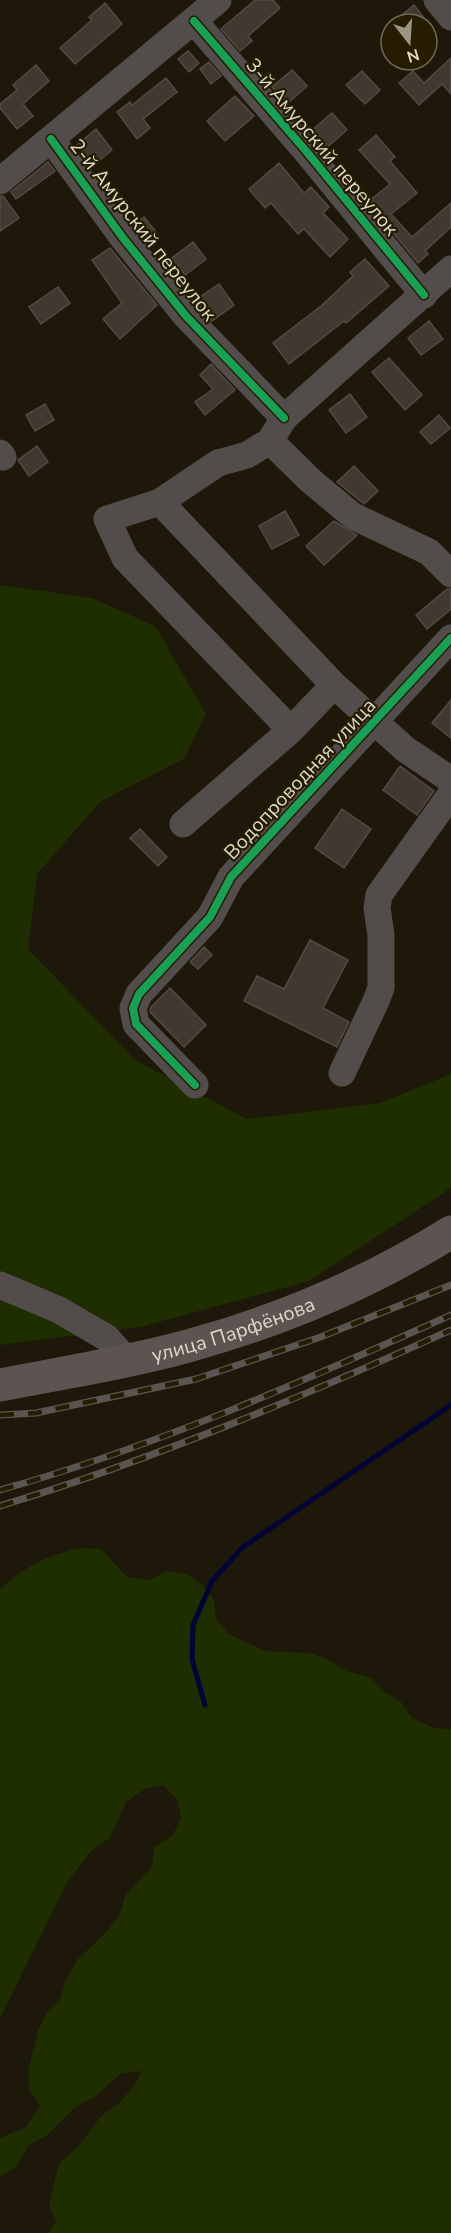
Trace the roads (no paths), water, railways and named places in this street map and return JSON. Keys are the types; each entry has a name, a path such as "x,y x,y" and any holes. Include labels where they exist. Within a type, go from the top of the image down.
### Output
{"main road":[{"name":"улица Парфёнова","path":"0,1385 188,1346 304,1306 361,1281 451,1232"}],"street":[{"path":"0,181 218,0"},
{"path":"437,0 451,17"},
{"name":"3-й Амурский переулок","path":"194,21 306,151 424,295"},
{"name":"2-й Амурский переулок","path":"51,139 123,238 186,316 284,418"},
{"path":"291,730 125,558 107,519 160,502 218,463 247,455 270,441 284,418 451,269"},
{"path":"270,441 310,481 353,516 429,552 451,574"},
{"path":"160,502 334,686 405,749 451,780"},
{"name":"Водопроводная улица","path":"195,1085 136,1024 133,1008 139,994 210,917 231,877 451,639"},
{"path":"183,824 291,730 334,686"},
{"path":"342,1072 381,988 381,935 376,908 380,895 451,794"},
{"path":"0,1285 69,1315 107,1338 127,1360"}],"waterway":[{"path":"205,1705 192,1659 193,1625 212,1581 243,1547 451,1405"}],"railway":[{"path":"0,1415 36,1413 196,1379 318,1338 451,1285"},
{"path":"0,1490 58,1473 172,1433 285,1388 451,1315"},
{"path":"0,1506 172,1447 340,1379 451,1330"}]}
